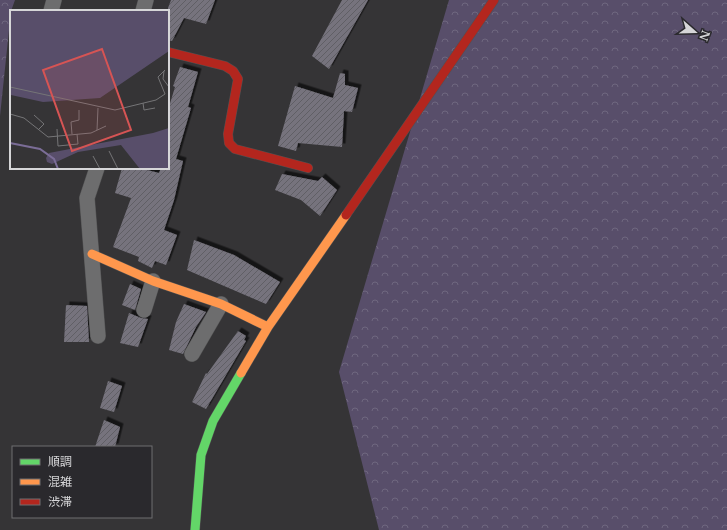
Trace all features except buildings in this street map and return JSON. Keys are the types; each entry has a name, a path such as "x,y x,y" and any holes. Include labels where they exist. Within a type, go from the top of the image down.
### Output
{"street":[{"path":"51,10 54,0"},
{"path":"143,10 146,0"},
{"path":"195,530 201,455 213,421 268,327 494,0"},
{"path":"169,52 225,66 233,71 238,78 228,134 229,143 235,149 308,168"},
{"path":"97,169 87,198 98,336"},
{"path":"92,254 153,281 221,304 268,327"},
{"path":"144,310 153,281"},
{"path":"192,354 221,304"}],"green space":[{"path":"0,0 15,0 11,10 10,10 0,116"},
{"path":"449,0 727,0 727,530 379,530 339,372"}],"traffic: fast":[{"path":"195,530 201,455 213,421 241,373"}],"traffic: slow":[{"path":"241,373 268,327 346,215"},
{"path":"92,254 153,281 221,304 268,327"}],"traffic: jam":[{"path":"346,215 494,0"},
{"path":"169,52 225,66 233,71 238,79 228,134 229,143 235,149 308,168"}]}
